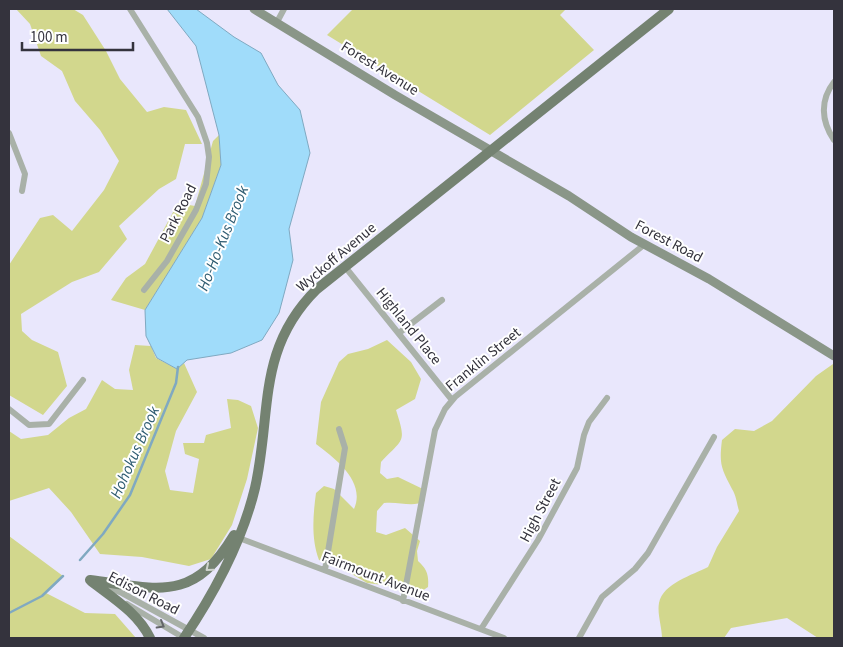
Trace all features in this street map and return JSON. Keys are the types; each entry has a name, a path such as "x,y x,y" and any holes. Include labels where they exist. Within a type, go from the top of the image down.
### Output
{"main road":[{"name":"Forest Avenue","path":"254,9 395,95 491,150"},
{"name":"Wyckoff Avenue","path":"185,636 220,580 239,538 247,514 259,463 268,389 280,341 292,319 307,299 491,150 670,9"},
{"name":"Forest Road","path":"491,150 645,244 710,279 834,356"},
{"path":"90,580 143,588 171,586 193,580 209,569 219,558 247,514"},
{"path":"90,580 134,614 145,627 150,638"}],"street":[{"name":"Park Road","path":"130,9 198,117 207,143 208,157 206,184 199,204 167,261 144,290"},
{"path":"277,22 284,9"},
{"path":"834,82 826,96 824,107 826,124 834,140"},
{"path":"9,133 25,174 22,190"},
{"name":"Franklin Street","path":"403,601 435,430 445,409 452,400 645,244"},
{"name":"Highland Place","path":"346,268 452,400"},
{"path":"398,333 442,300"},
{"path":"9,409 29,425 49,424 83,380"},
{"name":"High Street","path":"481,629 538,540 576,468 589,422 608,398"},
{"path":"325,570 345,448 339,429"},
{"path":"578,638 602,597 616,583 624,579 644,558 714,437"},
{"name":"Fairmount Avenue","path":"239,538 504,638"},
{"name":"Edison Road","path":"90,580 185,636 204,638"}],"green space":[{"path":"16,9 73,9 83,15 106,51 120,79 147,112 164,107 186,110 202,144 185,144 176,179 159,189 119,226 127,239 99,272 72,282 21,314 22,331 32,340 58,352 67,386 43,415 9,395 9,265 40,218 53,215 72,231 104,190 119,161 100,130 75,101 62,71 41,56 30,24"},
{"path":"353,9 566,9 560,15 594,50 490,135 327,35"},
{"path":"219,135 221,165 202,218 145,310 111,300 126,278 145,264 178,203 195,206 213,141"},
{"path":"387,340 411,362 421,379 415,399 396,410 402,435 401,440 381,462 380,473 387,479 398,477 425,490 425,501 415,504 384,503 377,511 376,532 386,535 405,528 420,541 417,551 418,561 424,567 428,576 428,587 419,593 399,587 367,583 340,567 319,560 316,552 314,518 316,493 324,486 334,489 354,509 357,499 353,481 347,472 316,444 321,402 339,362 348,354 368,349"},
{"path":"135,345 151,346 156,358 177,369 184,363 197,392 176,431 165,471 170,490 193,493 199,459 185,454 183,443 204,443 206,435 231,428 227,399 238,400 251,406 258,428 247,479 232,525 211,559 189,566 142,557 100,554 71,512 49,488 9,501 9,431 21,439 48,435 69,418 86,409 102,380 115,389 133,390 129,370"},
{"path":"833,364 834,638 818,638 787,618 731,628 724,638 662,638 659,603 662,596 666,590 679,580 708,567 717,547 739,511 722,466 722,440 735,429 754,431 772,421 816,376"},
{"path":"9,536 63,576 46,593 85,613 115,614 136,638 9,638"}],"water":[{"name":"Ho-Ho-Kus Brook","path":"167,9 196,9 234,37 261,53 278,85 300,110 310,153 289,229 293,260 279,313 262,340 231,353 187,360 177,369 157,358 146,336 145,310 202,218 221,165 219,135 196,46"}],"waterway":[{"name":"Hohokus Brook","path":"80,560 103,534 130,495 176,383 178,367"},
{"name":"Hohokus Brook","path":"9,613 42,596 63,576"}]}
